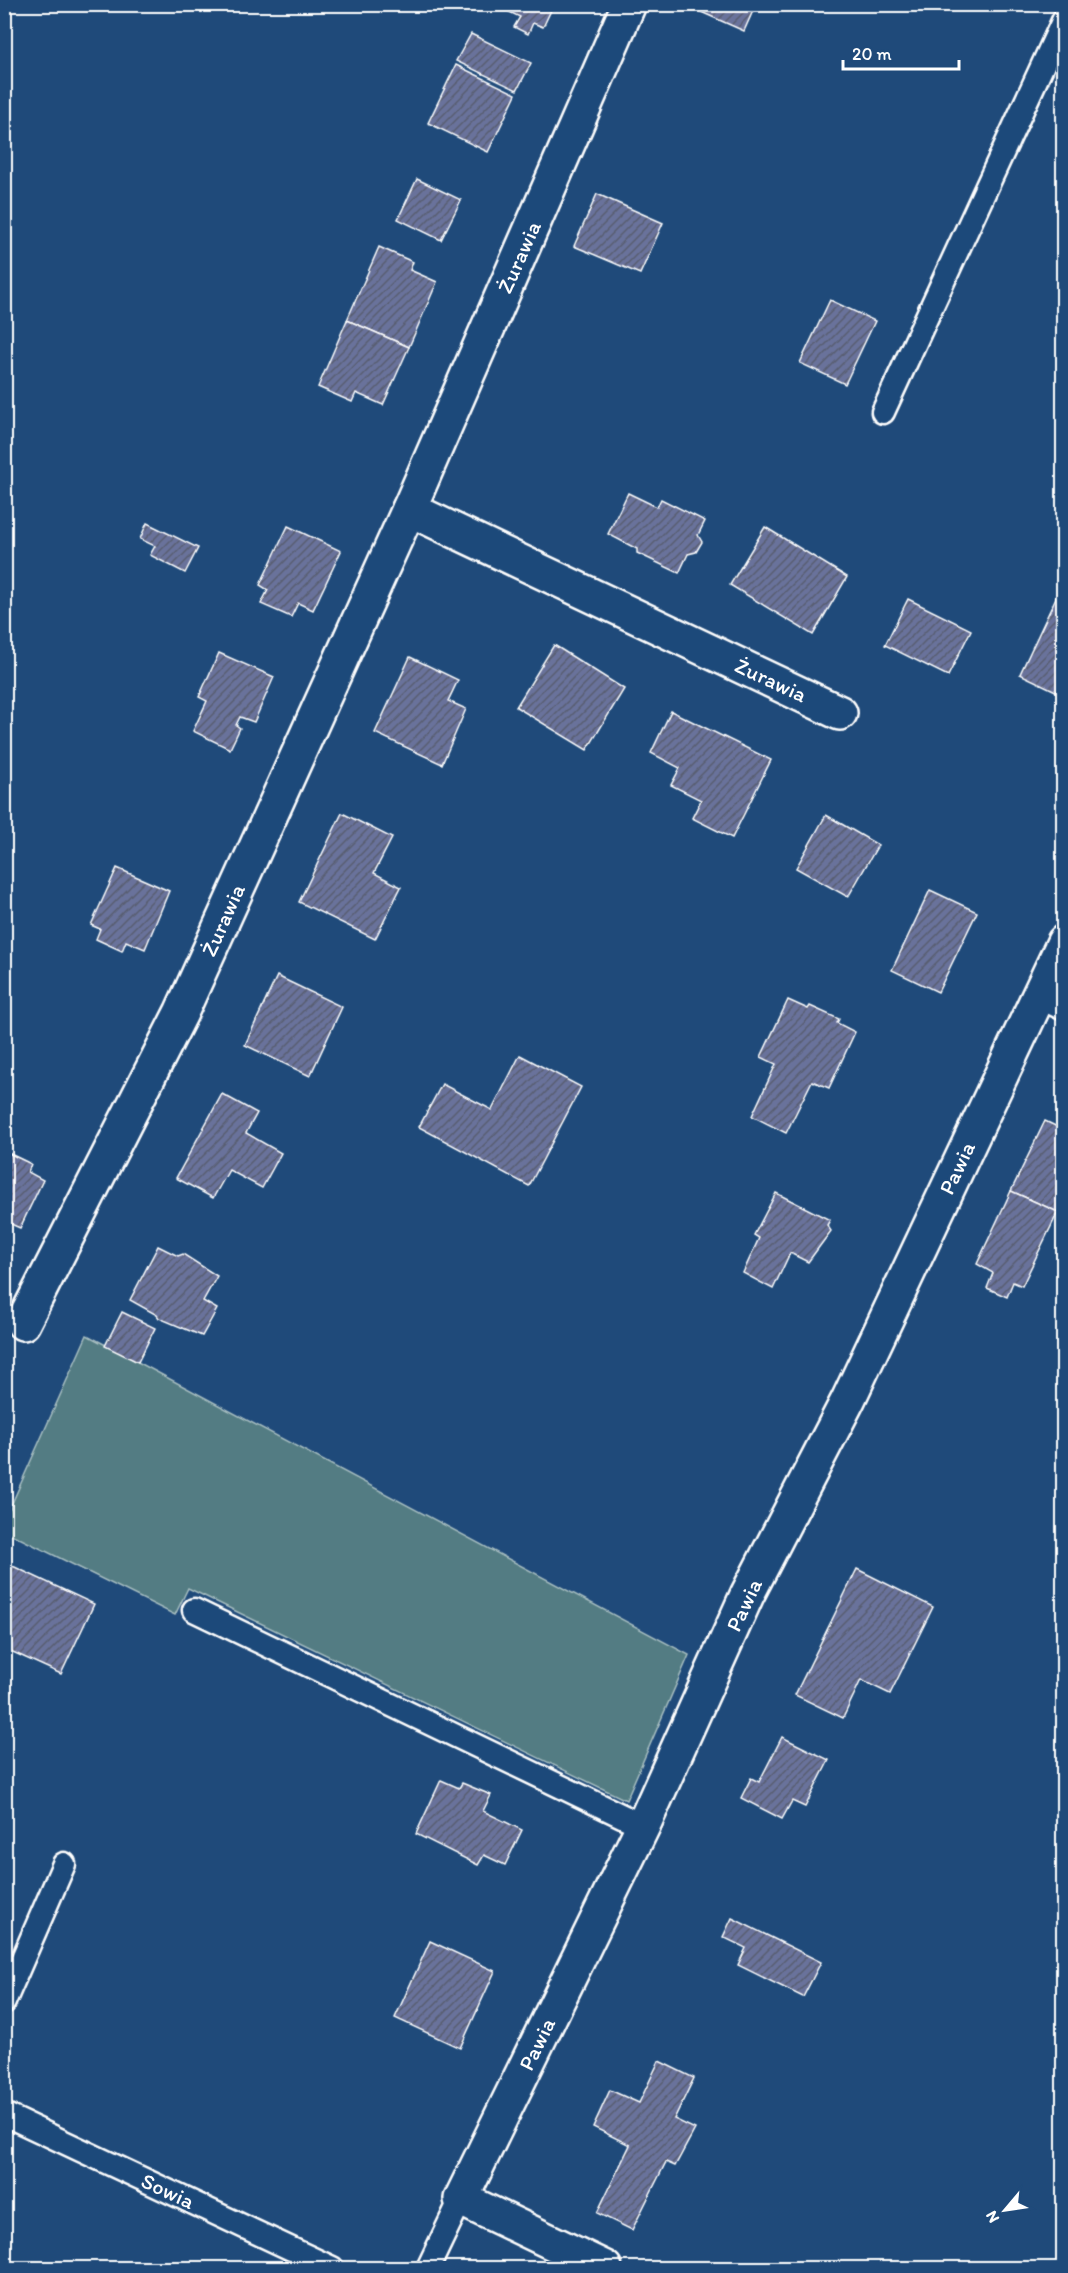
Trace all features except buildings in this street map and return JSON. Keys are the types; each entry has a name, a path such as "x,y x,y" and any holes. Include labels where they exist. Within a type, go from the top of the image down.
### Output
{"street":[{"name":"Żurawia","path":"23,1323 181,1013 409,509 629,4"},
{"name":"Żurawia","path":"409,509 840,713"},
{"name":"Pawia","path":"462,2199 643,1826 747,1595 1050,1003 1064,942"},
{"path":"462,2199 605,2268"}],"lane":[{"path":"883,412 1064,19"},
{"path":"194,1610 643,1826"},
{"path":"4,2002 64,1864"},
{"name":"Sowia","path":"4,2114 332,2268"},
{"name":"Pawia","path":"428,2268 462,2199"}],"green space":[{"path":"87,1335 689,1655 626,1800 188,1588 175,1615 5,1531 5,1519"}]}
